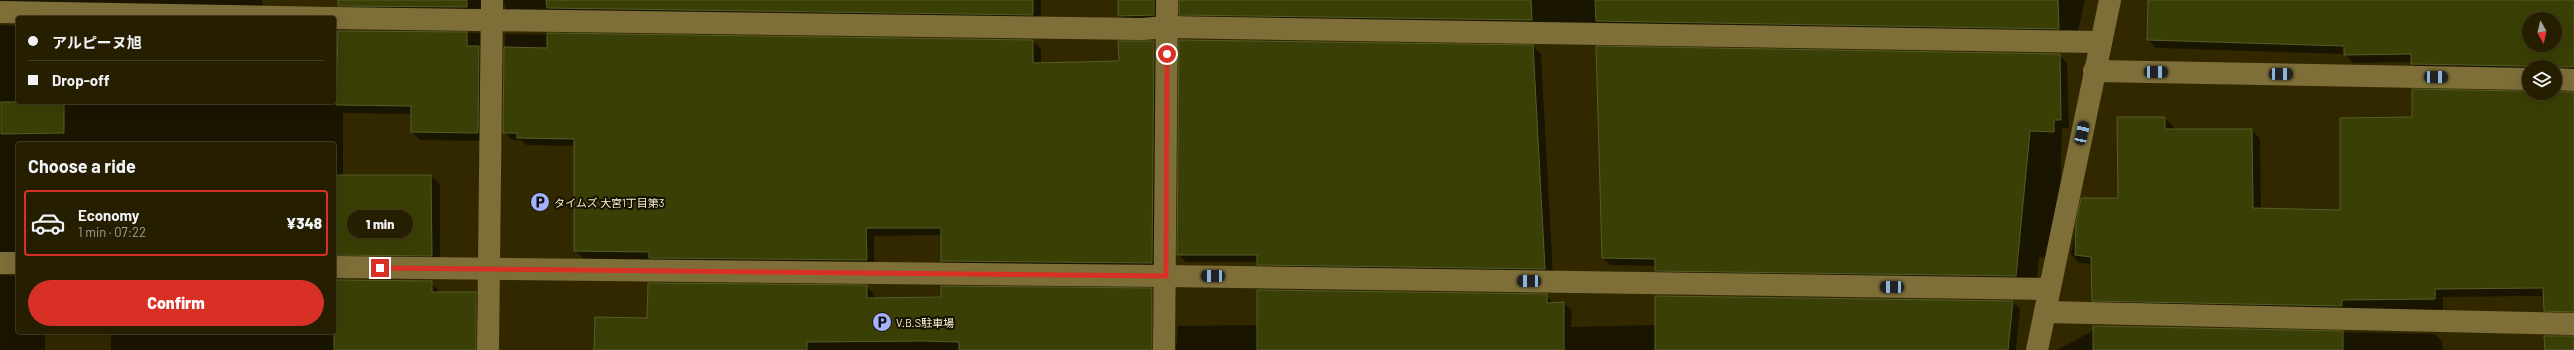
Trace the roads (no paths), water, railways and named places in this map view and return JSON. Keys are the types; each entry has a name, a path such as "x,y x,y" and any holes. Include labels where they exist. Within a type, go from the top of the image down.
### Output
{"street":[{"path":"1164,350 1166,276 1167,0"},
{"path":"2037,350 2110,0"},
{"path":"488,350 492,10"},
{"path":"336,18 492,10 1142,29 1167,26 2101,42"},
{"path":"0,12 222,16"},
{"path":"2094,71 2522,79"},
{"path":"2562,79 2574,80"},
{"path":"0,263 16,263"},
{"path":"336,267 489,270 1166,276 2049,289"},
{"path":"2045,312 2574,324"}],"place":[{"name":"タイムズ 大宮1丁目第3","path":"540,202"},
{"name":"V.B.S駐車場","path":"882,322"}]}
